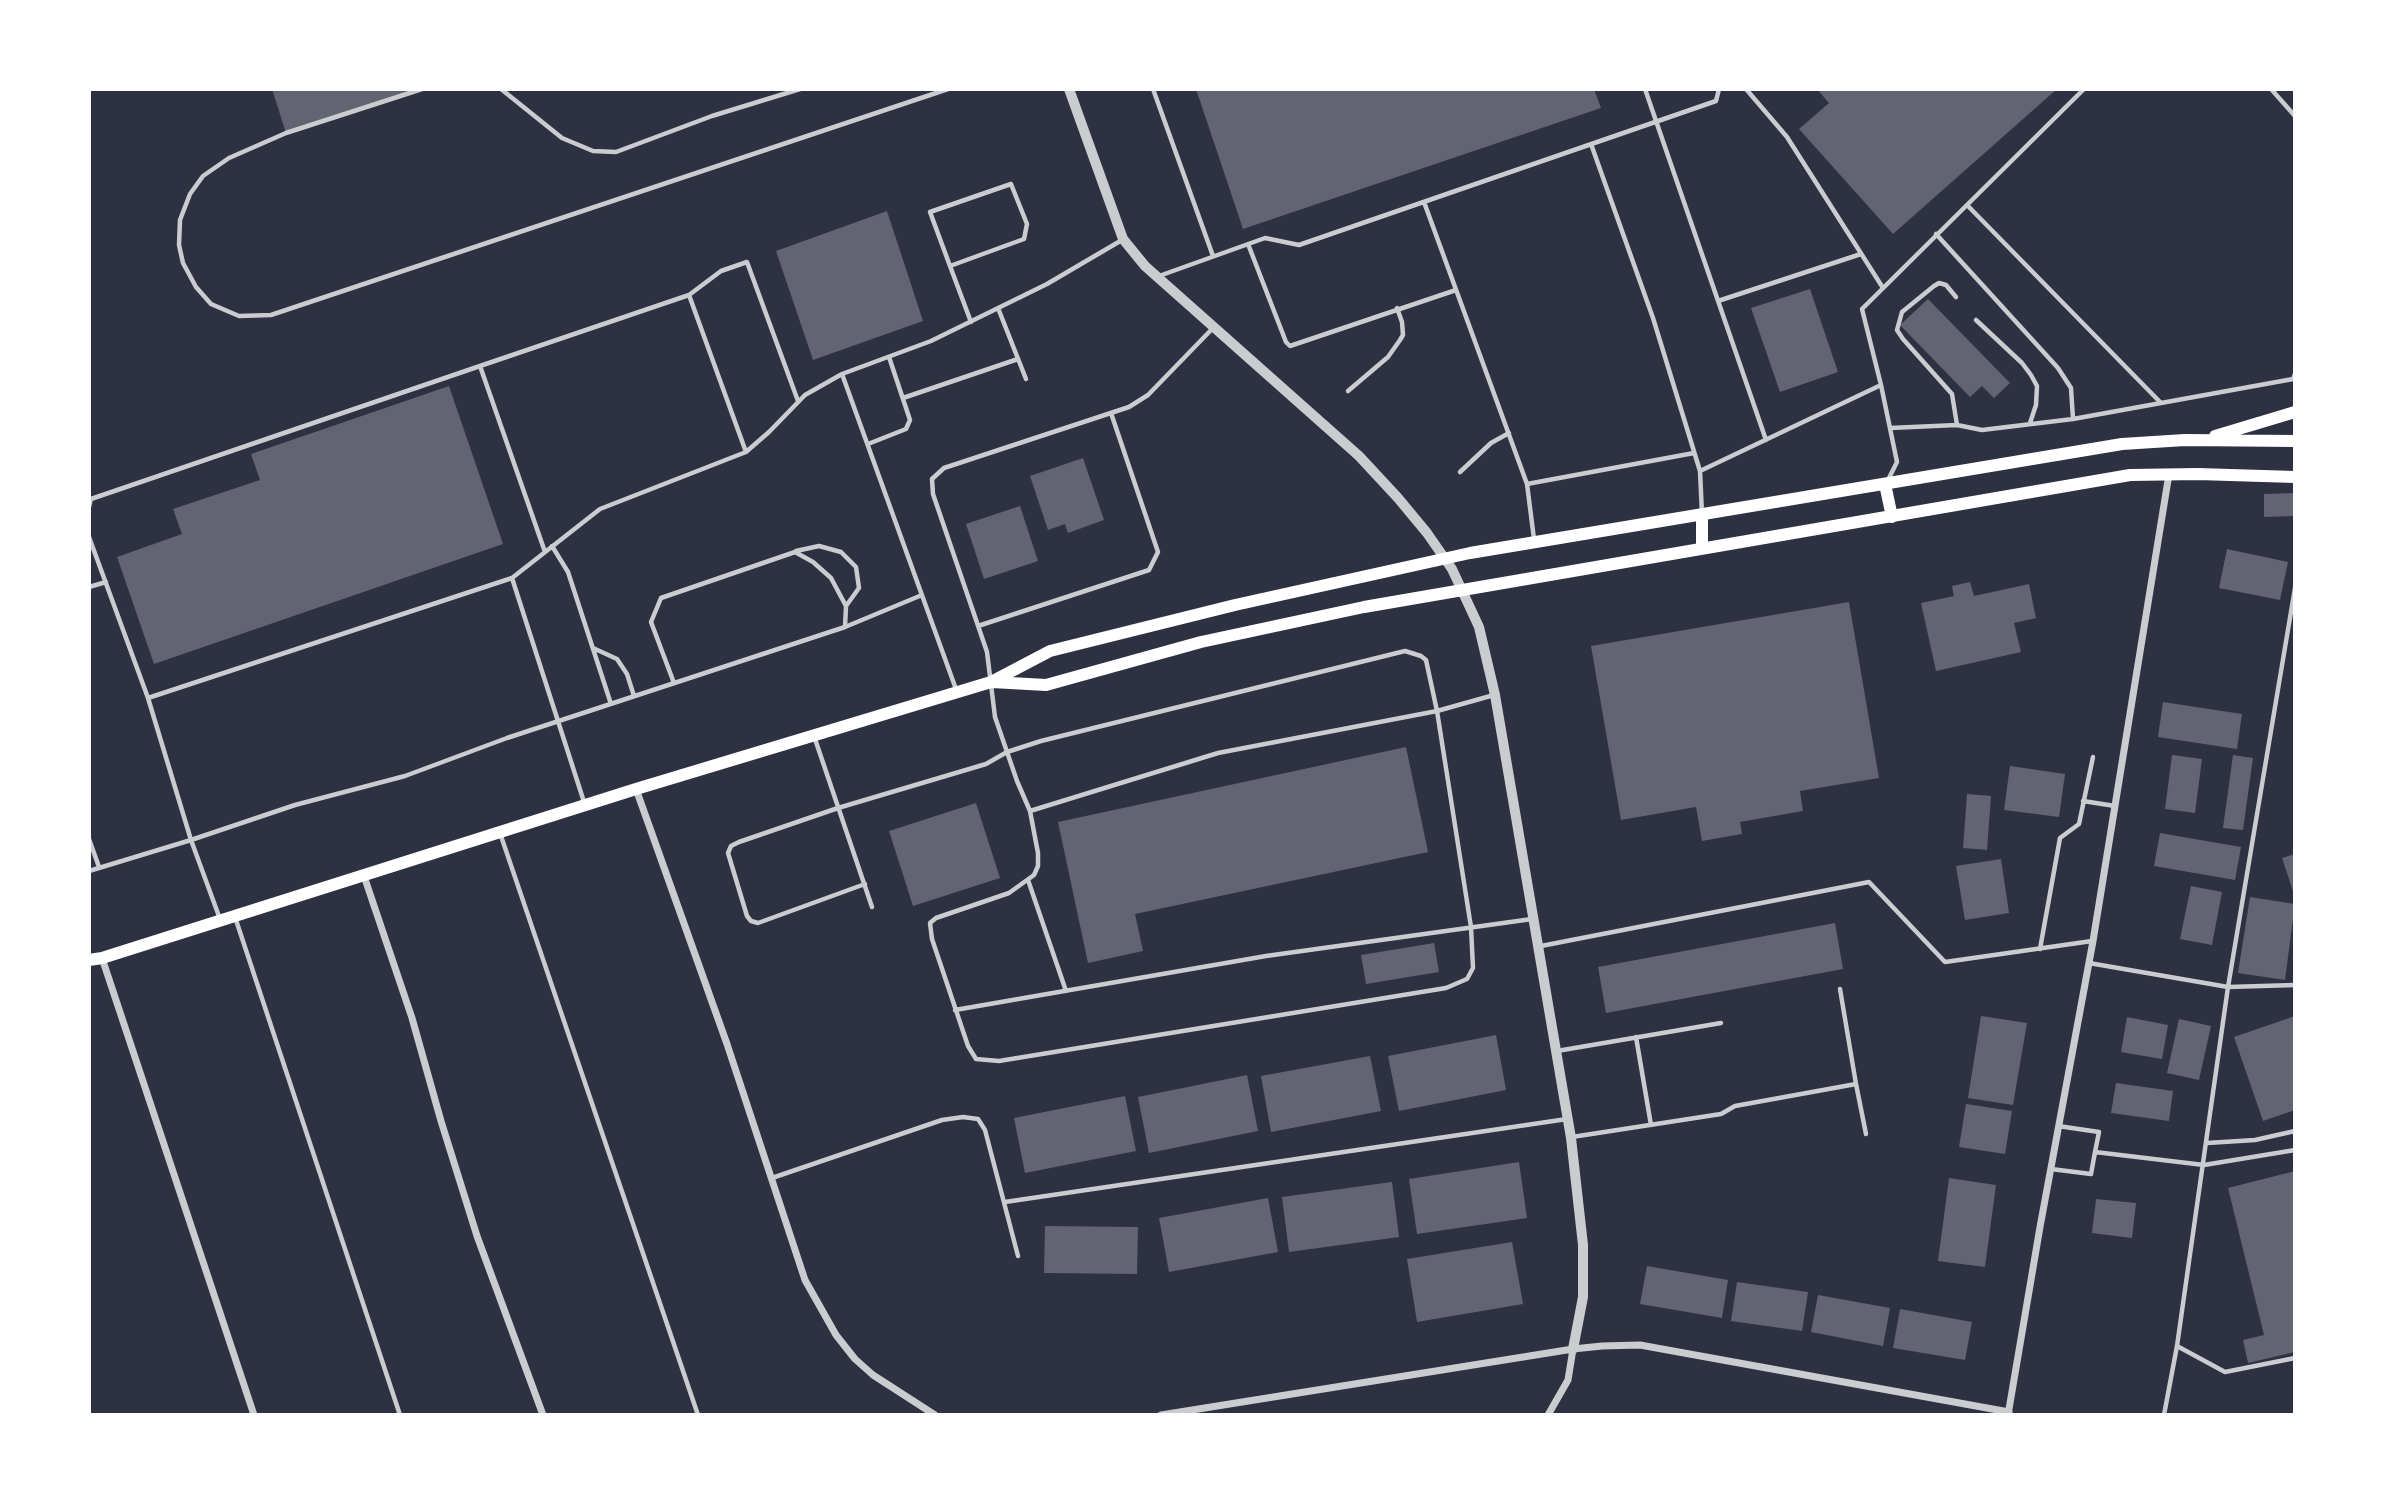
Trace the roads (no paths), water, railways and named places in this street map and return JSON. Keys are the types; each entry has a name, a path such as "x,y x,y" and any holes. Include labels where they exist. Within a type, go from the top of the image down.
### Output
{"main road":[{"path":"2199,440 2295,412"},
{"path":"96,959 636,789 991,682 1049,651 1235,605 1448,564 1534,543 2122,444 2199,440 2295,441"},
{"path":"991,682 1046,685 1201,642 1364,607 2130,475 2295,477"},
{"path":"1885,484 1892,516"},
{"path":"1702,515 1702,548"}],"street":[{"path":"1069,89 1123,239 1144,266 1359,456 1398,498 1448,564 1479,627 1495,695 1571,1138 1583,1245 1583,1297 1568,1380 1548,1415"},
{"path":"1161,1415 1602,1346 1640,1346 2009,1413 2050,1169 2093,941 2169,474"},
{"path":"636,789 727,1044 805,1280 836,1335 855,1359 873,1375 935,1415"},
{"path":"364,876 412,1018 477,1236 543,1415"},
{"path":"96,959 254,1415"}],"lane":[{"path":"422,89 286,133 229,158 203,176 190,194 180,220 179,245 183,263 196,286 211,304 239,316 271,315 948,89"},
{"path":"502,89 562,138 593,151 616,152 723,112 800,89"},
{"path":"1153,89 1213,256"},
{"path":"1645,89 1766,440"},
{"path":"1156,276 1265,237 1299,245 1716,101 1719,89"},
{"path":"1746,89 1787,137 1882,288"},
{"path":"1885,484 1896,462 1862,309 2084,89"},
{"path":"2271,89 2295,116"},
{"path":"1591,144 1653,318 1700,471 1702,515"},
{"path":"950,266 1024,239 1027,224 1011,184 930,212 950,266 971,322"},
{"path":"1424,202 1527,484 1534,543"},
{"path":"1967,205 2161,404"},
{"path":"1936,234 2058,368 2071,388 2073,419"},
{"path":"148,698 512,579 600,509 746,452 805,395 842,374 931,341 971,322 1047,284 1123,239"},
{"path":"1248,244 1286,342 1290,345 1456,290"},
{"path":"1718,301 1861,254"},
{"path":"89,507 91,499 689,295 721,271 747,262 798,401"},
{"path":"1956,297 1945,285 1934,286 1902,313 1897,330 1952,394 1957,425"},
{"path":"689,295 746,452"},
{"path":"1348,391 1388,357 1403,335 1397,308"},
{"path":"998,309 1026,379"},
{"path":"1976,320 2031,374 2037,386 2036,405 2030,423"},
{"path":"864,884 758,923 751,921 743,905 728,853 732,846 838,808 986,764 1007,752 1041,741 1405,651 1426,660 1437,712 1471,927 1474,968 1467,979 1446,988 999,1061 976,1059 972,1055 930,932 930,923 936,918 1009,893 1028,880 1038,866 1037,841 1030,811 1007,752 995,717 987,652 933,494 932,479 944,468 1129,407 1148,395 1213,327"},
{"path":"867,444 906,429 911,420 889,357"},
{"path":"903,398 1018,359"},
{"path":"480,366 545,552"},
{"path":"842,374 957,692"},
{"path":"1890,428 1957,425 1982,430 2073,419 2292,379 2295,374"},
{"path":"1700,471 1881,385"},
{"path":"978,626 1149,570 1158,552 1111,413"},
{"path":"1460,472 1491,443 1509,433"},
{"path":"1527,484 1694,453"},
{"path":"89,537 148,698 191,840 220,920"},
{"path":"552,546 568,572 611,704"},
{"path":"674,683 651,622 661,598 819,546 841,552 856,567 859,589 846,606"},
{"path":"795,552 813,562 831,578 846,606 845,627"},
{"path":"512,579 585,806"},
{"path":"89,587 106,582"},
{"path":"2164,1415 2177,1346 2228,987 2295,588"},
{"path":"89,871 295,805 405,776 455,756 845,627 922,595"},
{"path":"592,648 617,659 627,674 635,697"},
{"path":"1030,811 1218,753 1437,712 1495,695"},
{"path":"814,736 872,907"},
{"path":"2040,949 2060,838 2079,824 2093,757"},
{"path":"2083,801 2115,806"},
{"path":"500,833 698,1415"},
{"path":"89,839 99,867"},
{"path":"1028,880 1066,991"},
{"path":"1538,947 1869,882 1945,962 2093,941"},
{"path":"235,916 400,1415"},
{"path":"956,1010 1266,956 1533,919"},
{"path":"2089,963 2228,987 2295,985"},
{"path":"1840,989 1866,1134"},
{"path":"1556,1052 1721,1023"},
{"path":"1636,1037 1651,1125"},
{"path":"1571,1138 1721,1114 1735,1106 1856,1084"},
{"path":"772,1178 942,1120 963,1116 978,1119 985,1130 1018,1256"},
{"path":"1005,1202 1567,1119"},
{"path":"2050,1169 2091,1174 2099,1132 2059,1126"},
{"path":"2207,1143 2255,1140 2295,1131"},
{"path":"2095,1152 2204,1165 2295,1150"},
{"path":"2177,1346 2225,1372 2295,1358"}]}
